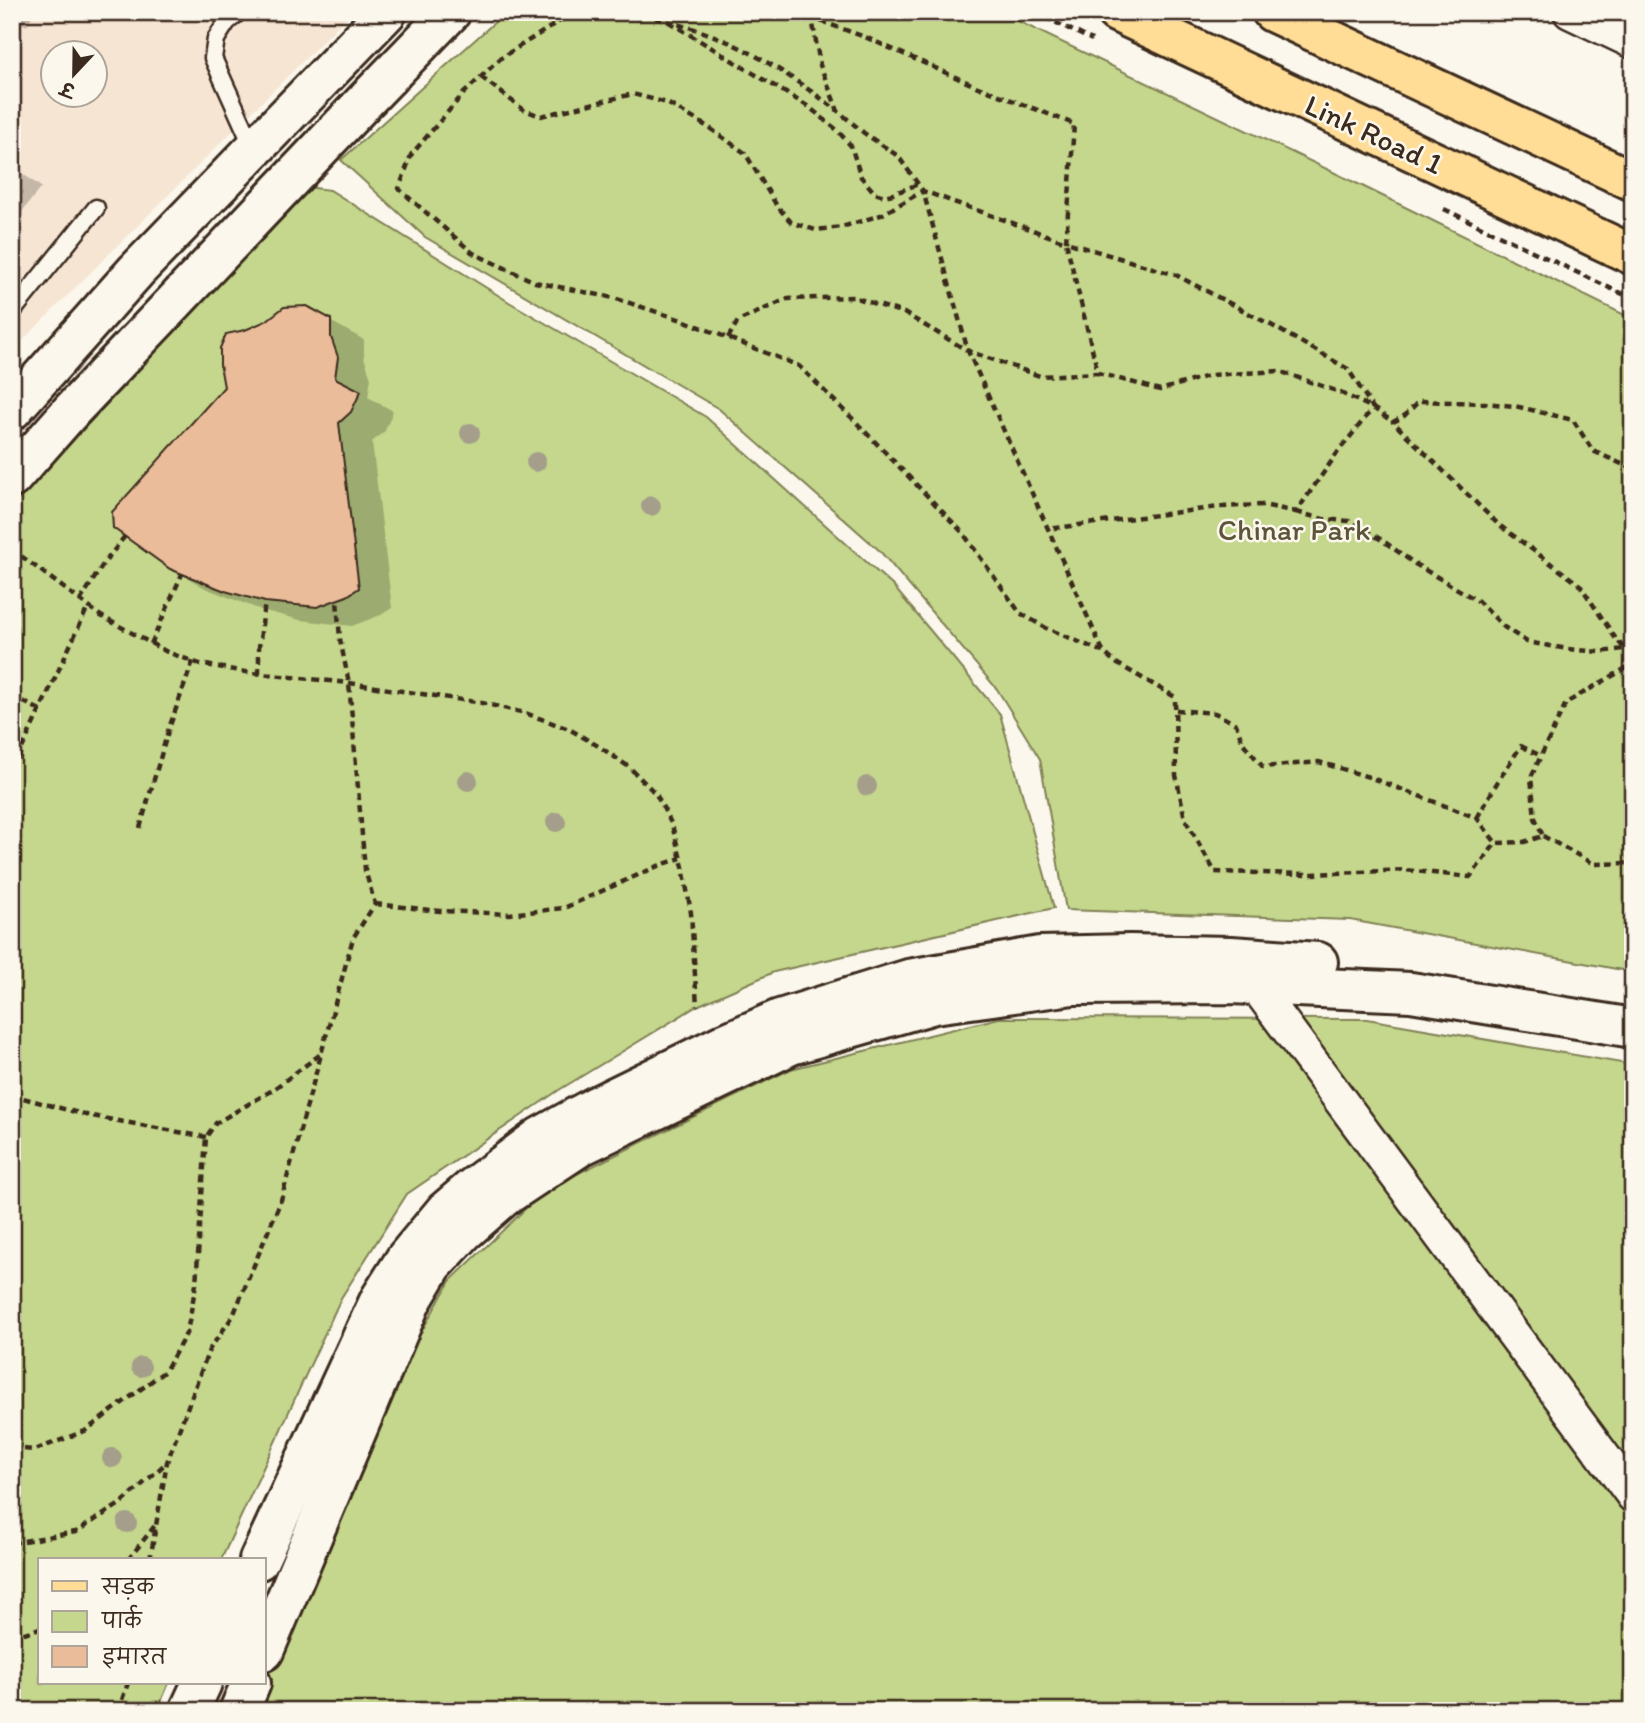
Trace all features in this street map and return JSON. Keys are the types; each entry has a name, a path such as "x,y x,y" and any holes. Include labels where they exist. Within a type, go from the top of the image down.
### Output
{"main road":[{"name":"Link Road 1","path":"1116,12 1633,255"},
{"path":"1272,12 1633,181"}],"street":[{"path":"12,410 136,271 387,12"},
{"path":"12,478 72,410 452,12"},
{"path":"1570,12 1633,42"},
{"path":"260,1558 380,1300 406,1258 445,1211 540,1137 598,1105 780,1019 909,979 1040,957 1130,954 1231,956 1440,970 1633,1001"},
{"path":"266,1646 411,1302 433,1265 464,1232 504,1197 582,1146 791,1045 934,1004 1073,985 1255,985 1411,992 1633,1028"},
{"path":"1255,985 1633,1496"},
{"path":"189,1711 202,1684"},
{"path":"239,1711 251,1684"}],"lane":[{"path":"239,12 227,22 216,39 213,58 254,149"},
{"path":"12,312 96,208"}],"path":[{"path":"599,12 565,19 502,57 464,93 411,155 399,189 473,253 535,282 614,298 685,321 799,366 963,533 1020,613 1046,628 1103,652 1116,663 1175,697 1176,775 1185,819 1215,872 1312,874 1405,870 1470,877 1496,844 1524,842 1543,836"},
{"path":"632,12 705,33 781,70 898,156 923,191 968,351 1103,652"},
{"path":"812,15 820,65 838,111"},
{"path":"812,15 978,87 1074,124 1066,242 1098,373"},
{"path":"669,22 809,107 837,130 851,146 861,177 875,193 884,196 918,184"},
{"path":"481,77 524,110 541,116 633,93 667,103 745,153 776,206 791,222 816,230 842,227 881,215 923,191 1066,242 1176,275 1348,369 1373,408"},
{"path":"729,338 738,321 787,299 853,297 904,313 968,351 1040,376 1098,373 1160,390 1211,375 1279,371 1339,391 1373,408 1393,422 1499,525 1580,585 1616,639 1633,653"},
{"path":"1393,422 1403,417 1419,401 1515,406 1573,420 1593,451 1633,469"},
{"path":"1296,512 1373,408"},
{"path":"1048,529 1219,507 1263,505 1323,519 1349,521 1478,601 1504,627 1527,642 1600,652 1625,649"},
{"path":"80,601 125,536"},
{"path":"12,549 101,616 167,652 200,664 482,703 524,713 569,729 600,747 629,767 656,794 672,825 691,913 697,1006"},
{"path":"151,644 183,574"},
{"path":"150,1558 167,1462 209,1350 233,1316 281,1200 353,939 375,904 365,870 349,683 340,639 337,600"},
{"path":"259,674 259,647 265,602"},
{"path":"12,770 88,607"},
{"path":"140,828 168,731 193,661"},
{"path":"1633,663 1566,703 1531,777 1535,818 1543,836 1594,864 1633,863"},
{"path":"12,696 40,710"},
{"path":"1176,710 1215,713 1236,724 1243,743 1263,766 1319,762 1369,776 1477,818 1496,844"},
{"path":"1477,818 1521,746 1541,756"},
{"path":"375,904 440,911 510,914 564,908 681,858"},
{"path":"12,1448 35,1450 85,1431 165,1371 187,1332 196,1284 206,1137 216,1124 271,1091 322,1053"},
{"path":"12,1094 86,1115 206,1137"},
{"path":"12,1544 76,1532 123,1502 167,1462"},
{"path":"130,1558 157,1524"},
{"path":"12,1637 38,1629"},
{"path":"118,1711 128,1684"}],"shaded area":[{"path":"12,12 352,12 12,353"}],"green space":[{"name":"Chinar Park","path":"506,12 999,12 1633,319 1633,972 1350,920 1066,910 1040,759 997,689 880,551 719,409 425,237 341,160"},
{"path":"306,187 330,190 509,302 706,417 894,587 1000,714 1054,908 774,972 697,1006 559,1090 407,1194 341,1298 222,1558 38,1558 38,1684 169,1684 157,1711 12,1711 12,507"},
{"path":"999,1018 1367,1019 1633,1065 1633,1711 244,1711 256,1684 266,1684 266,1661 373,1417 450,1281 546,1189 791,1069"}],"building":[{"path":"307,306 331,319 331,337 338,357 335,378 361,391 351,412 339,423 359,588 347,596 317,607 265,602 225,591 170,569 113,528 112,512 224,387 220,348 226,334 266,321 284,307"}]}
